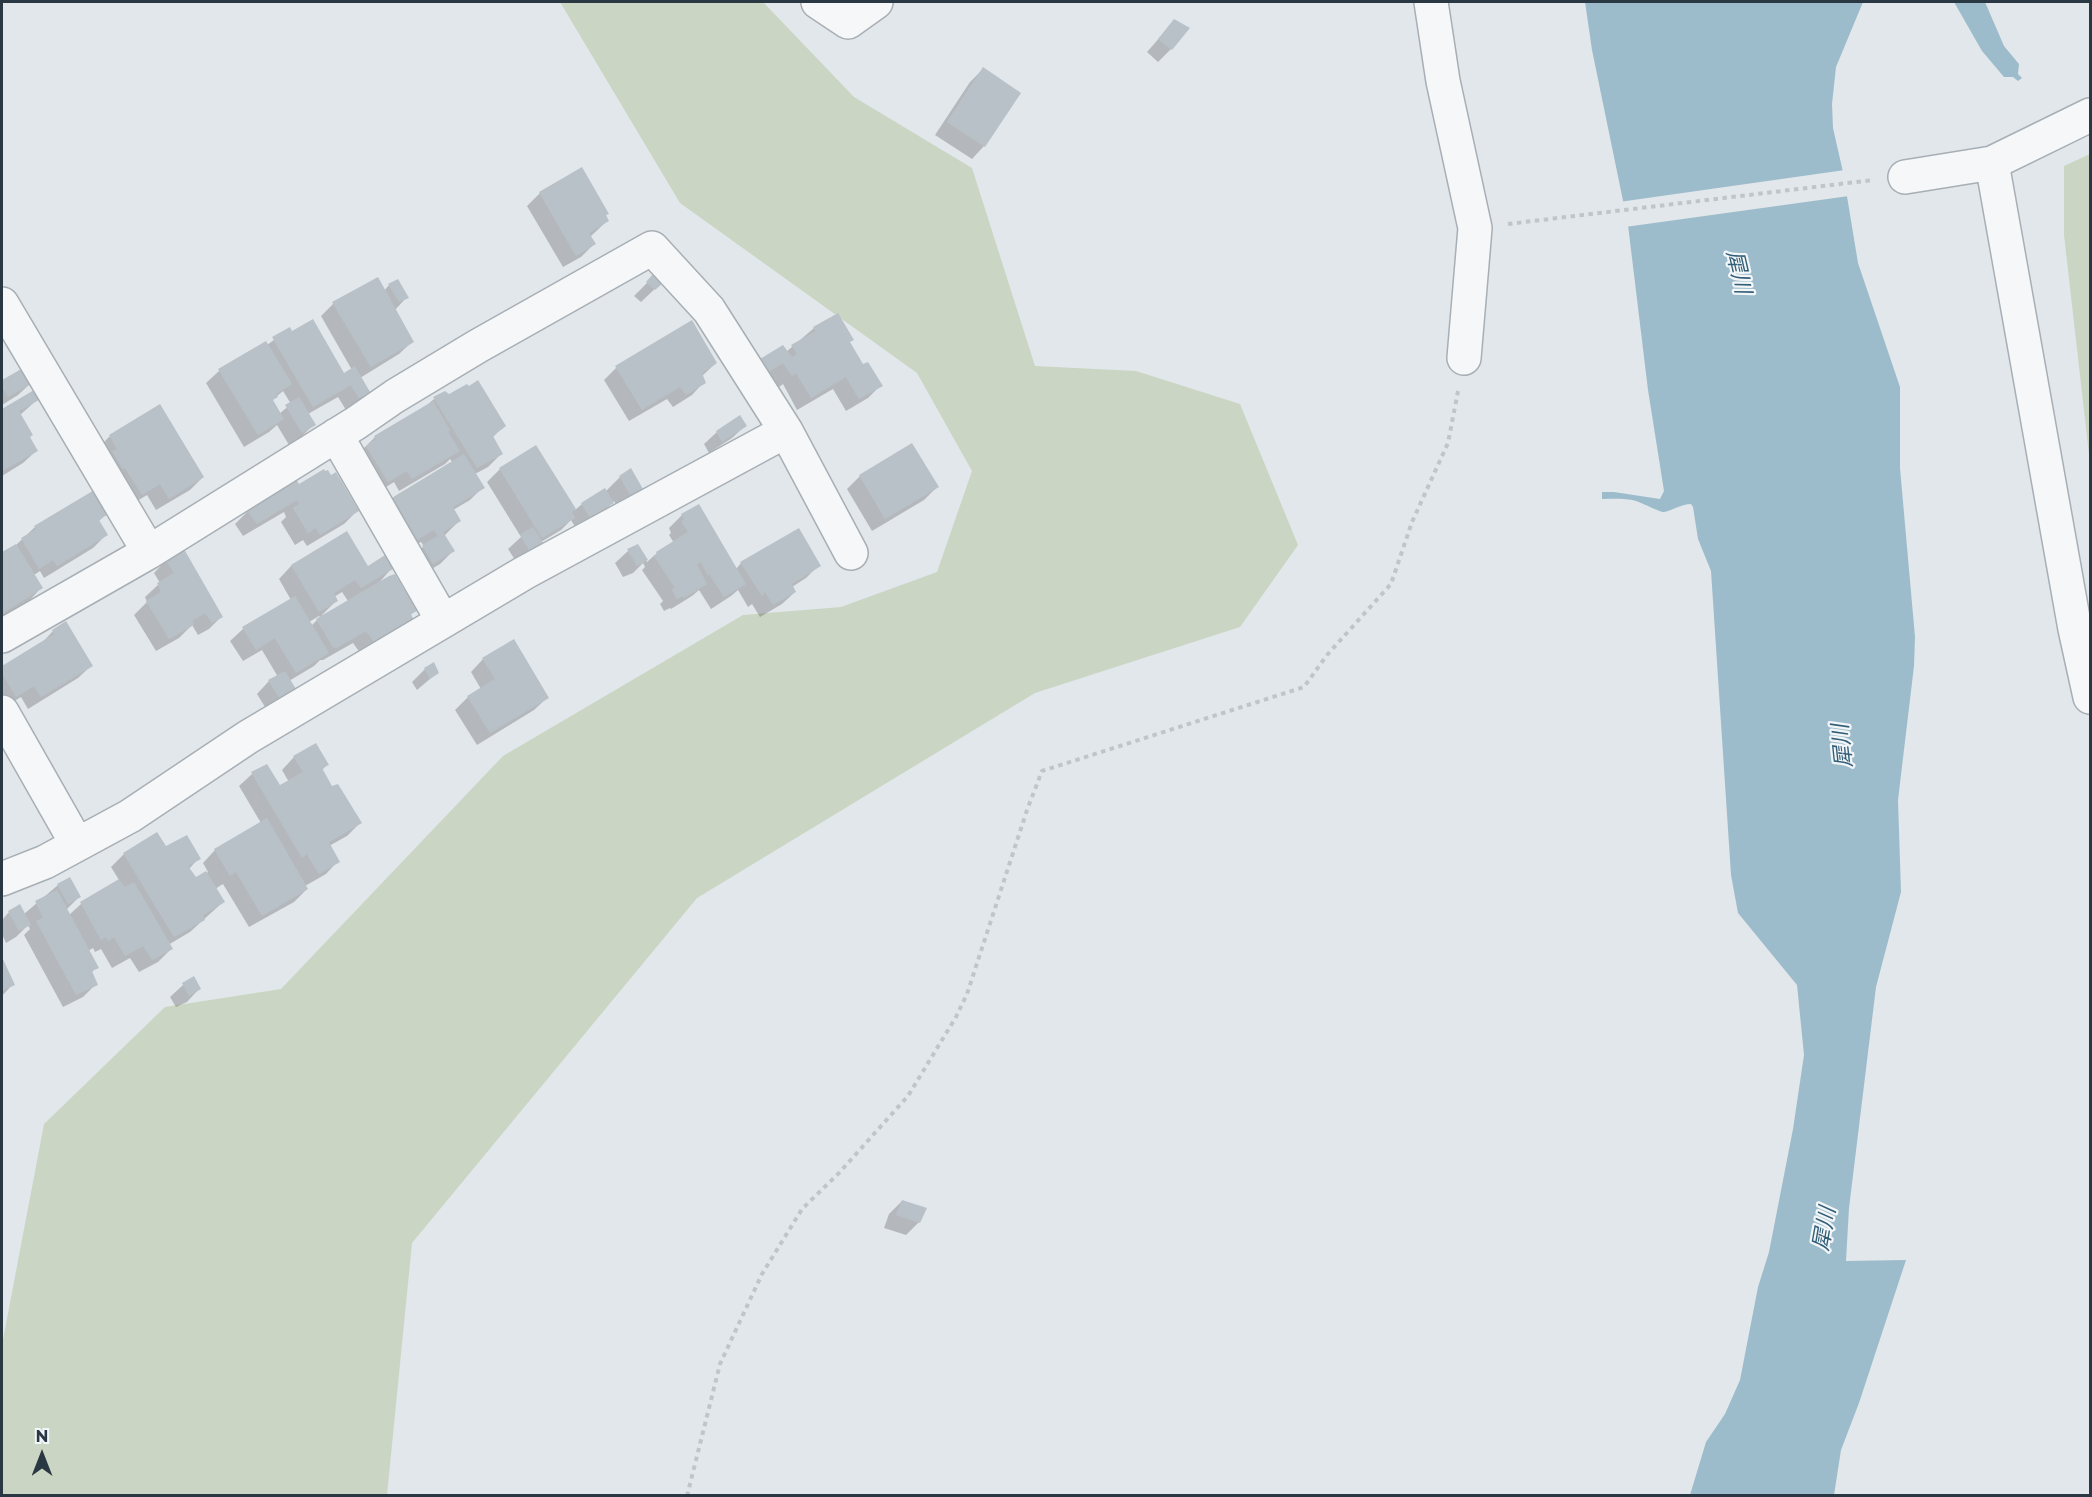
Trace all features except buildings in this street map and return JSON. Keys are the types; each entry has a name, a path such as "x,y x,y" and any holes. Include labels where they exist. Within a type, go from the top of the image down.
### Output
{"street":[{"path":"818,2 848,22 876,2"},
{"path":"1431,2 1443,81 1475,228 1464,358"},
{"path":"1905,177 1992,162 2091,115"},
{"path":"1992,162 2075,629 2090,697"},
{"path":"2,636 149,552 478,346 652,248 709,310 786,431 851,553"},
{"path":"2,304 149,552"},
{"path":"2,879 45,862 130,816 248,737 524,573 786,431"},
{"path":"336,435 443,621"},
{"path":"2,712 77,844"}],"path":[{"path":"1475,228 1905,177"},
{"path":"687,1496 720,1364 762,1274 802,1209 839,1173 908,1096 956,1017 967,994 1042,771 1304,687 1327,655 1391,584 1412,522 1448,443 1464,358"}],"green space":[{"path":"560,2 763,2 854,97 972,168 1035,366 1136,371 1240,404 1298,545 1240,627 1035,693 697,898 412,1243 387,1495 2,1496 2,1345 44,1124 165,1007 281,989 503,756 743,615 841,607 937,572 972,471 917,373 680,203"},
{"path":"2090,154 2090,463 2064,235 2064,166"}],"water":[{"name":"犀川","path":"1585,2 1863,2 1836,67 1832,104 1833,128 1843,172 1858,263 1900,387 1900,468 1915,637 1914,666 1898,800 1901,892 1876,987 1849,1208 1846,1261 1906,1260 1859,1403 1841,1450 1834,1495 1690,1495 1706,1442 1725,1414 1740,1380 1758,1287 1769,1252 1793,1129 1804,1055 1797,985 1738,913 1731,875 1711,571 1698,539 1693,507 1687,504 1663,512 1632,500 1602,499 1602,492 1614,492 1660,499 1664,491 1648,390 1628,225 1592,50"},
{"path":"1954,2 1985,2 2004,46 2019,64 2018,74 2022,78 2018,81 2013,77 2004,77 1982,51"}],"pier":[{"path":"1845,170 1849,196 1625,227 1619,202"}]}
